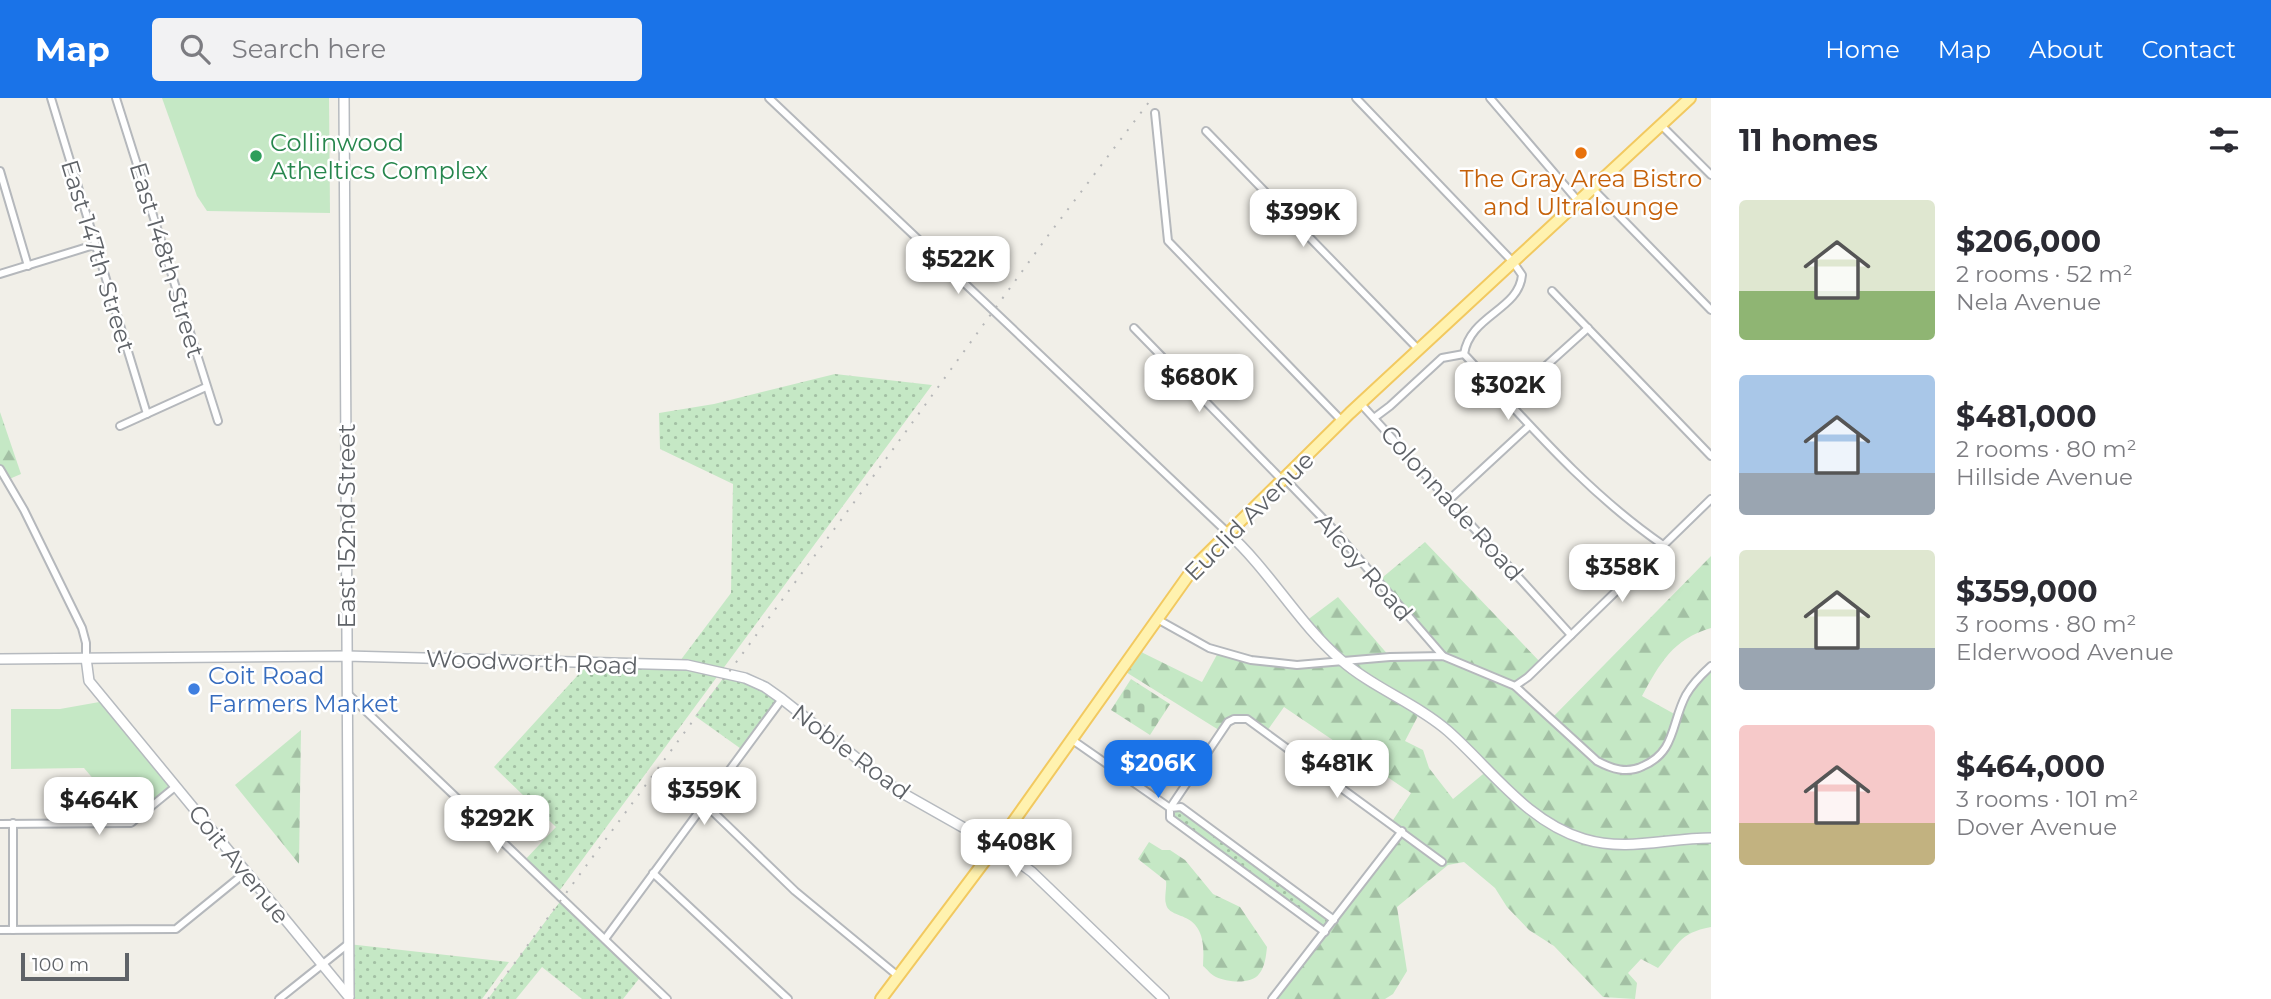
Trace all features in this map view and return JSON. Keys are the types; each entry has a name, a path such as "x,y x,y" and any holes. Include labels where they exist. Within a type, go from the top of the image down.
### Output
{"main road":[{"name":"Euclid Avenue","path":"881,999 996,846 1195,566 1342,421 1690,98"}],"street":[{"name":"East 147th Street","path":"51,98 147,414"},
{"name":"East 148th Street","path":"116,98 218,421"},
{"name":"East 152nd Street","path":"344,98 350,998"},
{"path":"769,98 1250,553 1327,647 1344,663 1445,729 1529,810 1553,826 1585,839 1625,846 1711,838"},
{"path":"1356,98 1513,262 1522,275 1521,286 1512,297 1473,331 1466,341 1464,354"},
{"path":"1490,98 1578,201"},
{"path":"1155,113 1168,241 1342,421"},
{"path":"1661,125 1711,176"},
{"path":"1206,131 1419,351"},
{"path":"0,171 28,266"},
{"path":"1592,188 1711,310"},
{"path":"0,274 94,244"},
{"path":"1552,291 1711,456"},
{"name":"Alcoy Road","path":"1134,328 1334,530 1443,656"},
{"path":"1508,400 1588,328"},
{"path":"1464,354 1589,487 1627,521 1663,545"},
{"path":"1374,418 1442,358 1464,354"},
{"path":"120,426 206,387"},
{"name":"Colonnade Road","path":"1361,404 1571,635"},
{"path":"1450,499 1529,426"},
{"path":"0,469 24,510 82,628 86,659"},
{"path":"1514,686 1528,677 1711,499"},
{"path":"1157,619 1209,648 1251,660 1297,665 1390,657 1443,656 1514,686 1548,713 1597,761 1611,768 1634,771 1654,761 1665,750 1686,696 1695,681 1711,666"},
{"name":"Woodworth Road","path":"0,659 346,656 687,665 727,673"},
{"name":"Coit Avenue","path":"86,659 89,681 350,998"},
{"name":"Noble Road","path":"727,673 756,682 782,699 897,790 996,846 1032,872 1164,999"},
{"path":"346,692 667,999"},
{"path":"605,939 782,699"},
{"path":"1325,932 1170,818 1170,808 1228,722 1241,718 1254,722 1442,862"},
{"path":"1071,739 1170,808 1181,807 1334,920"},
{"path":"0,824 131,823 175,787"},
{"path":"705,804 795,891 898,976"},
{"path":"13,823 13,930"},
{"path":"1272,999 1402,831"},
{"path":"1239,868 1247,856"},
{"path":"0,930 176,929 246,872"},
{"path":"653,873 788,999"},
{"path":"279,999 348,944"}],"green space":[{"name":"Collinwood Atheltics Complex","path":"162,98 329,98 330,213 207,211 197,196"},
{"path":"835,374 932,385 557,894 523,862 556,827 494,767 588,664 677,665 731,593 733,484 660,449 659,413 714,404"},
{"path":"0,412 21,474 7,480 0,469"},
{"path":"1425,542 1542,664 1515,686 1552,718 1711,556 1711,628 1677,646 1655,673 1642,696 1678,716 1686,696 1711,666 1711,927 1685,937 1658,968 1641,959 1628,973 1637,983 1635,999 1603,997 1554,946 1529,930 1507,907 1495,888 1464,862 1448,865 1397,907 1407,971 1393,994 1385,999 1272,999 1401,832 1391,823 1411,793 1284,707 1267,731 1254,722 1234,719 1222,732 1121,669 1135,649 1202,682 1219,651 1281,663 1343,663 1306,621 1338,597 1390,657 1442,656 1377,582","holes":["1420,712 1488,770 1453,799 1429,768 1423,750 1405,741"]},
{"path":"727,673 782,699 744,751 695,716"},
{"path":"1131,679 1170,704 1150,735 1111,710"},
{"path":"105,701 175,787 131,823 84,768 11,769 11,709 60,709"},
{"path":"301,730 299,864 235,785"},
{"path":"1181,807 1334,920 1325,932 1170,818 1170,808"},
{"path":"1149,842 1162,850 1170,850 1185,860 1213,894 1240,907 1267,947 1263,968 1259,974 1250,980 1239,982 1214,976 1203,966 1200,933 1188,919 1169,910 1165,902 1166,881 1138,859"},
{"path":"562,899 642,975 623,999 582,999 542,967 516,999 488,999"},
{"path":"348,944 509,962 482,999 351,999"}],"railway":[{"path":"488,999 1152,98"}],"place":[{"name":"The Gray Area Bistro and Ultralounge","path":"1581,153"},
{"name":"Collinwood Atheltics Complex","path":"256,156"},
{"name":"Coit Road Farmers Market","path":"194,689"}]}
